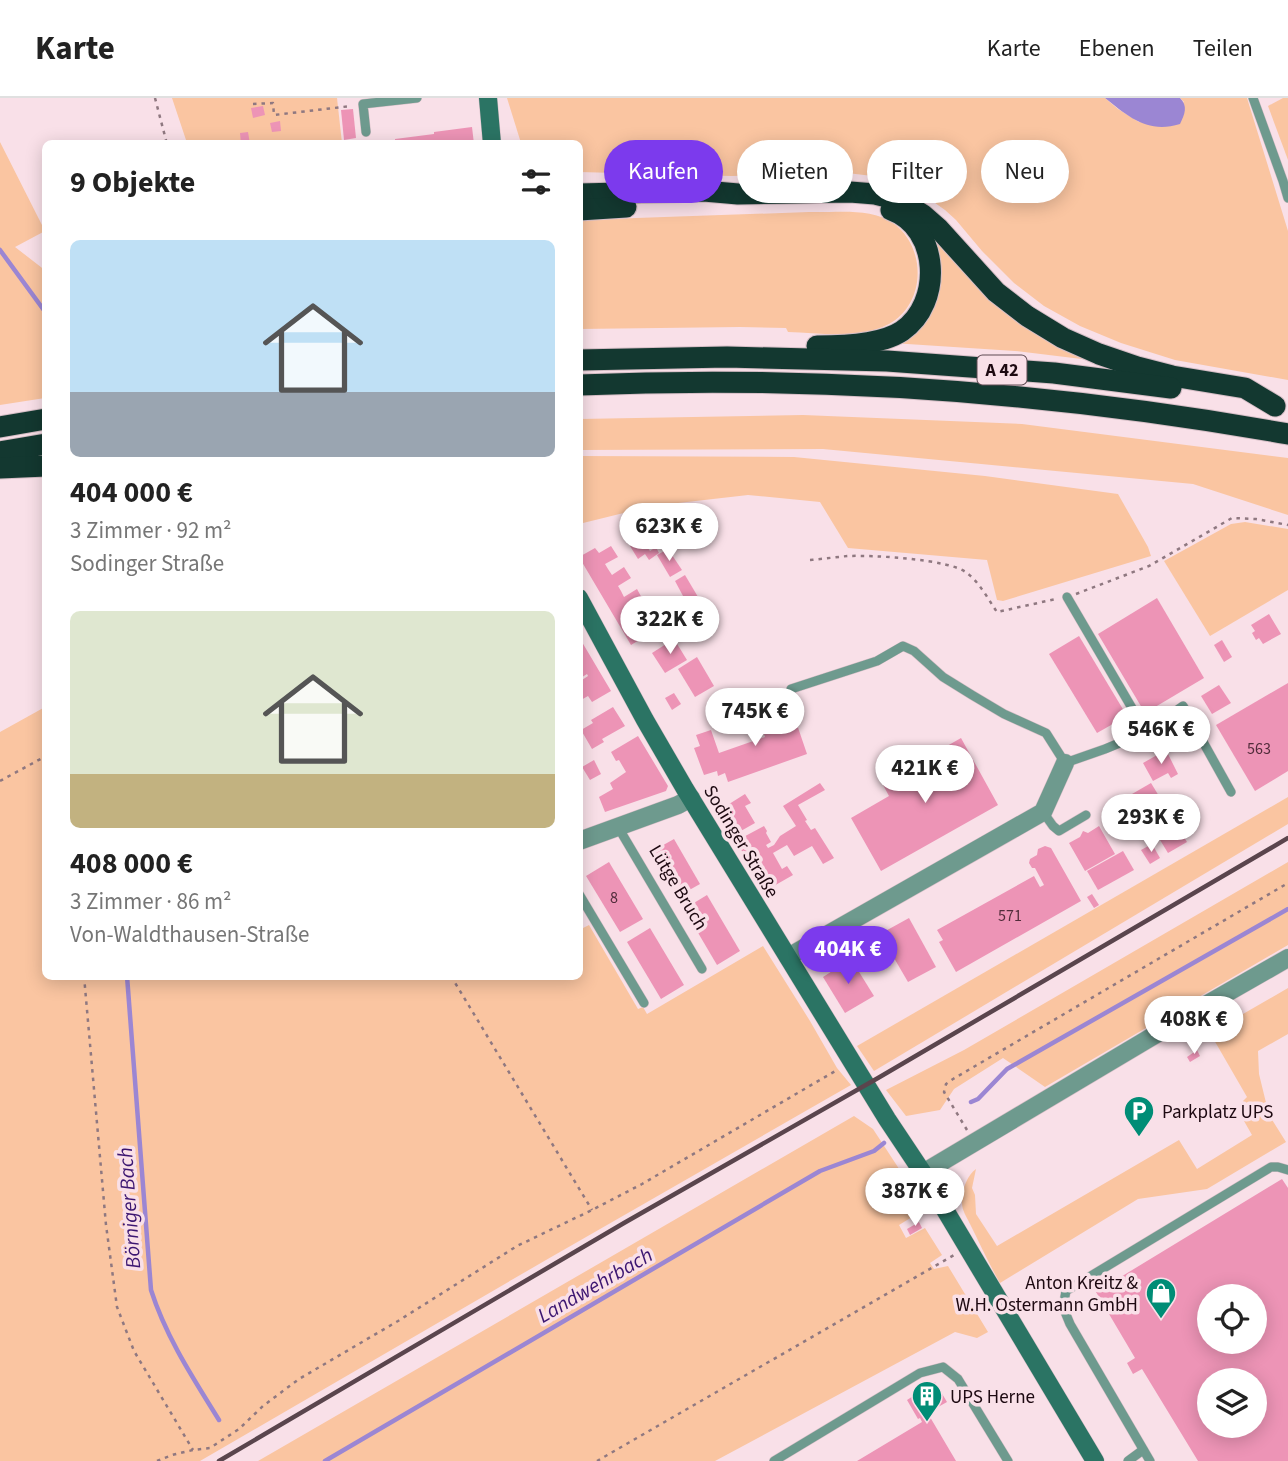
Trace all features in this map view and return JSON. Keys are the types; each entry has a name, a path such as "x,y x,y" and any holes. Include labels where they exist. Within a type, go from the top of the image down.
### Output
{"highway":[{"path":"583,194 850,192 899,200 939,229 996,292 1027,316 1063,338 1137,367 1172,376 1245,388 1281,407"},
{"path":"583,210 836,199 872,203 898,212 914,225 931,262 931,282 926,302 916,318 901,332 853,345 769,345 727,357"},
{"name":"A 42","path":"583,359 727,357 874,361 1054,373 1185,390 1281,407"},
{"name":"A 42","path":"583,385 716,381 824,383 979,393 1124,408 1288,434"},
{"path":"0,427 42,420"},
{"path":"0,452 42,445"},
{"path":"0,468 42,466"}],"street":[{"path":"488,98 492,140"},
{"name":"Sodinger Straße","path":"583,605 691,798 887,1119 923,1173 1095,1461"},
{"path":"788,957 1043,812 1065,763"},
{"name":"Lütge Bruch","path":"583,840 691,798"},
{"path":"923,1173 1288,958"}],"lane":[{"path":"366,132 363,104 417,98"},
{"path":"1253,98 1288,198"},
{"path":"1067,597 1146,732"},
{"path":"790,689 877,661 903,646 914,651 943,677 971,695 1046,733 1065,763 1146,732 1183,706 1231,792"},
{"path":"1043,812 1059,831 1086,815"},
{"name":"Lütge Bruch","path":"618,827 702,969"},
{"path":"583,901 644,1003"},
{"path":"1150,1461 1070,1324 1063,1307 1066,1291 1271,1167 1288,1170"},
{"path":"774,1461 920,1373 943,1367 958,1379 1008,1461"},
{"path":"1128,1461 1143,1450"}],"path":[{"path":"155,98 166,140"},
{"path":"253,104 273,103 274,115 363,104"},
{"path":"810,560 849,556 949,564 966,571 997,612 1067,597 1149,566 1232,518 1288,525"},
{"path":"0,781 42,758"},
{"path":"975,1142 944,1092 946,1084 1288,883"},
{"path":"84,980 106,1225 117,1307 134,1351 193,1450"},
{"path":"453,980 592,1210"},
{"path":"157,1461 172,1455 210,1448 239,1429 263,1406 299,1379 517,1246 642,1184 852,1061"},
{"path":"597,1461 966,1248"}],"shaded area":[{"path":"172,98 337,98 342,140 186,140"},
{"path":"507,98 1105,98 1139,122 1184,102 1180,98 1247,98 1288,231 1288,380 1175,360 1121,343 1080,326 1044,306 1014,283 956,220 935,203 967,203 967,140 867,140 867,175 853,174 853,140 737,140 737,176 731,176 723,176 723,140 604,140 604,173 583,172 583,140 520,140"},
{"path":"1105,98 1180,98 1185,110 1180,124 1158,127 1140,122"},
{"path":"1288,98 1288,160 1268,106"},
{"path":"0,142 42,225 42,233 15,247 42,268 42,398 0,405"},
{"path":"809,212 863,213 884,218 904,233 912,246 918,275 910,303 901,315 889,324 865,332 826,334 788,332 786,328 740,327 583,329 583,220"},
{"path":"921,226 1098,361 1015,351 892,343 921,318"},
{"path":"803,415 1022,424 1288,458 1288,515 1193,484 823,449 583,450 583,419"},
{"path":"583,456 794,457 985,476 1118,494 1151,556 1003,601 997,600 987,560 848,548 820,502 748,495 652,506 583,523"},
{"path":"1245,522 1288,529 1288,590 1210,636 1164,561 1231,524"},
{"path":"42,709 42,980 583,980 583,928 589,925 638,1009 643,1007 647,1014 763,946 837,1068 851,1085 200,1461 0,1461 0,732"},
{"path":"1288,797 1288,824 874,1071 857,1046"},
{"path":"1288,862 1288,945 1045,1087 1003,1058 954,1089 940,1110 906,1116 886,1090 964,1050"},
{"path":"1288,988 1288,1034 1258,1051 1259,1074 1269,1115 1286,1142 1207,1189 1138,1199 1000,1283 963,1209 964,1189 973,1172 976,1169 972,1188 976,1214 997,1246 1179,1140 1197,1169 1252,1135 1244,1121 1251,1116 1243,1101 1247,1097 1210,1033"},
{"path":"854,1116 873,1129 907,1181 910,1200 917,1214 899,1225 906,1238 925,1228 942,1255 930,1263 934,1269 948,1266 988,1332 977,1338 955,1332 715,1461 258,1461"}],"building":[{"path":"263,106 265,115 253,118 251,108"},
{"path":"353,109 356,138 344,140 341,110"},
{"path":"280,121 281,131 272,132 270,123"},
{"path":"472,127 474,140 395,140"},
{"path":"248,132 249,140 241,140 240,133"},
{"path":"642,539 650,551 656,547 659,553 649,560 645,554 638,559 630,546"},
{"path":"611,546 618,557 605,564 608,569 612,575 624,567 631,578 618,586 624,597 637,589 643,600 631,608 637,618 650,611 653,616 647,620 654,631 631,645 583,564 583,555 595,548 599,553"},
{"path":"668,549 682,570 670,577 657,555"},
{"path":"685,575 701,602 690,609 675,581"},
{"path":"1157,598 1204,678 1145,713 1098,634"},
{"path":"1269,614 1281,634 1263,644 1259,638 1256,640 1251,625"},
{"path":"1079,636 1127,716 1097,733 1049,654"},
{"path":"674,639 687,660 665,673 652,653"},
{"path":"1222,640 1232,657 1224,662 1214,645"},
{"path":"583,644 611,691 592,702 588,696 583,699 583,679 587,674 583,676"},
{"path":"697,657 714,686 695,697 678,669"},
{"path":"1288,683 1288,771 1255,791 1216,725"},
{"path":"1219,685 1231,703 1212,714 1201,696"},
{"path":"674,693 681,704 672,710 665,698"},
{"path":"790,704 807,754 728,782 725,773 718,776 717,771 704,775 694,748 700,746 696,735 711,730 719,753 765,737 758,715"},
{"path":"613,707 625,726 602,739 604,742 592,749 583,733 583,729 593,723 591,720"},
{"path":"638,736 668,786 666,791 605,812 599,797 613,789 610,783 626,772 611,752"},
{"path":"961,738 998,805 881,871 851,818 889,796 882,783"},
{"path":"1166,750 1178,774 1171,778 1168,773 1153,781 1143,763"},
{"path":"594,760 601,774 590,780 583,766"},
{"path":"820,783 825,790 798,805 811,830 815,828 834,858 823,864 812,846 794,856 787,845 773,853 782,869 787,866 793,875 765,891 736,841 764,826 771,842 766,845 768,848 774,845 780,836 796,826 783,806"},
{"path":"1151,783 1187,842 1168,853 1132,794"},
{"path":"745,794 751,803 745,806 755,823 732,836 718,811"},
{"path":"1099,826 1115,854 1085,871 1069,843 1080,837 1083,831 1088,833"},
{"path":"674,839 700,884 677,897 651,852"},
{"path":"1152,844 1160,858 1150,864 1141,850"},
{"path":"1045,846 1051,848 1081,901 956,972 939,942 943,940 937,930 1034,876 1040,887 1044,885 1035,868 1029,863 1030,859 1037,855 1038,849"},
{"path":"1123,851 1134,870 1098,890 1087,871"},
{"path":"609,862 643,919 620,932 586,876"},
{"path":"1092,894 1099,905 1094,908 1087,897"},
{"path":"707,895 740,951 717,965 684,909"},
{"path":"909,918 936,967 908,982 880,934"},
{"path":"650,928 684,985 661,999 627,942"},
{"path":"851,959 874,996 845,1013 823,977"},
{"path":"1197,1050 1200,1056 1190,1062 1187,1057"},
{"name":"Anton Kreitz & W.H. Ostermann GmbH","path":"1282,1179 1288,1188 1288,1461 1198,1461 1142,1369 1133,1374 1127,1363 1135,1358 1096,1292"},
{"path":"919,1222 922,1228 910,1235 907,1229"},
{"name":"UPS Herne","path":"935,1382 947,1402 922,1416 925,1420 930,1417 956,1461 857,1461 922,1422 907,1400"}],"waterway":[{"name":"Börniger Bach","path":"0,250 42,308"},
{"name":"Landwehrbach","path":"971,1102 978,1099 1007,1069 1288,909"},
{"name":"Börniger Bach","path":"127,980 151,1290 172,1341 219,1420"},
{"name":"Landwehrbach","path":"325,1461 820,1171 874,1151 884,1143"}],"railway":[{"path":"219,1461 1288,838"}],"place":[{"name":"Parkplatz UPS","path":"1139,1138"},
{"name":"Anton Kreitz & W.H. Ostermann GmbH","path":"1161,1320"},
{"name":"UPS Herne","path":"927,1423"}]}
